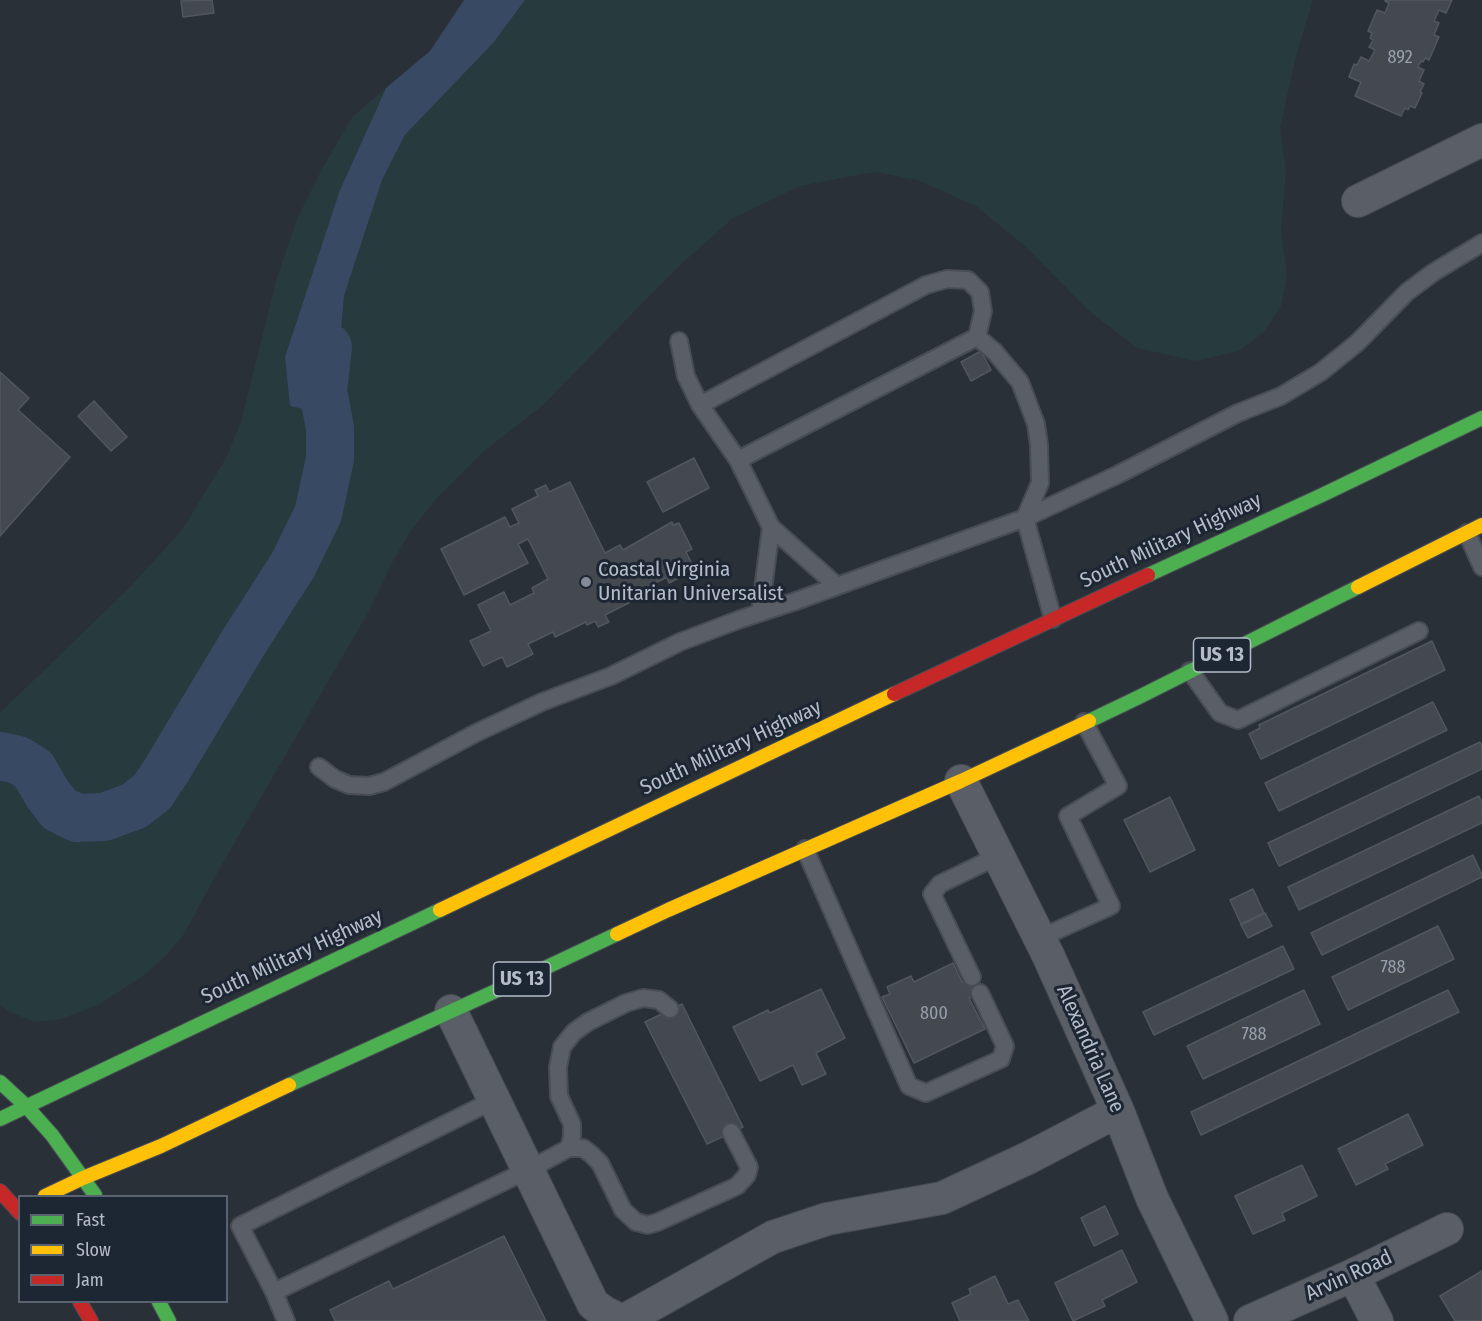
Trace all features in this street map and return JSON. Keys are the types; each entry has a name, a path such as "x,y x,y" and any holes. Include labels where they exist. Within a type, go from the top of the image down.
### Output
{"main road":[{"name":"South Military Highway","path":"0,1119 984,651 1320,496 1482,418"},
{"name":"US 13","path":"49,1195 83,1178 161,1146 668,910 961,781 1190,671 1474,529"},
{"path":"0,1082 52,1135 95,1195"},
{"path":"0,1191 16,1212"},
{"path":"81,1303 91,1321"},
{"path":"160,1303 169,1321"}],"street":[{"path":"1358,201 1482,140"},
{"name":"Alexandria Lane","path":"961,781 1040,938 1118,1110 1152,1198 1212,1321"},
{"path":"451,1011 592,1304 623,1321 773,1237 827,1219 942,1197 1028,1158 1118,1110"},
{"name":"Arvin Road","path":"1250,1321 1353,1275 1447,1229"},
{"path":"1353,1275 1377,1321"}],"lane":[{"path":"319,768 335,779 350,785 369,786 384,782 476,733 542,702 611,676 680,642 1025,518 1118,475 1238,413 1281,396 1321,372 1358,343 1407,292 1434,272 1482,243"},
{"path":"700,405 926,285 947,279 968,280 980,292 983,311 977,337 738,459"},
{"path":"977,337 994,351 1020,382 1036,424 1040,483 1025,518 1053,619"},
{"path":"679,341 686,376 700,405 738,459 771,527 837,586"},
{"path":"760,613 771,527"},
{"path":"1474,529 1482,567"},
{"path":"1190,671 1220,713 1238,720 1419,631"},
{"path":"1040,938 1111,906 1068,816 1118,786 1084,722"},
{"path":"805,849 909,1086 926,1093 1001,1059 1005,1046 980,993"},
{"path":"972,977 932,894 940,884 998,856"},
{"path":"569,1148 572,1124 559,1096 558,1067 562,1047 574,1032 588,1022 626,1003 643,998 659,1000 670,1009"},
{"path":"286,1321 274,1292 240,1226 494,1100"},
{"path":"274,1292 569,1148 583,1148 600,1163 622,1210 636,1222 648,1225 658,1222 737,1186 747,1175 749,1167 731,1132"}],"green space":[{"path":"525,0 1313,0 1296,56 1280,128 1286,171 1281,231 1287,275 1281,306 1264,332 1239,351 1196,361 1137,348 1088,310 1026,247 976,206 918,180 874,172 800,186 732,219 678,267 542,406 483,452 437,498 412,529 393,561 369,611 184,934 166,956 143,976 98,1005 61,1019 36,1022 12,1013 0,1005 0,713 130,587 182,530 226,458 241,422 276,281 297,219 323,167 353,116 386,88 340,190 335,401 344,296 382,180 405,135 494,42"}],"water":[{"path":"464,0 525,0 494,42 405,135 382,180 344,296 335,401 325,414 290,406 285,357 340,190 386,88 430,51"}],"building":[{"path":"212,0 214,13 183,17 181,1"},
{"path":"1385,0 1452,0 1446,13 1439,10 1434,21 1439,23 1434,35 1439,37 1429,60 1425,58 1418,67 1424,70 1419,81 1424,84 1420,92 1422,93 1415,108 1410,106 1408,110 1405,108 1401,116 1355,96 1361,82 1349,77 1354,64 1357,65 1361,57 1369,61 1375,50 1369,47 1373,40 1370,38 1372,33 1368,31 1377,10 1385,13 1389,3"},
{"path":"981,351 991,370 971,381 961,362"},
{"path":"0,372 29,398 18,410 70,457 0,536"},
{"path":"94,401 127,437 111,451 78,416"},
{"path":"694,458 709,488 663,512 647,482"},
{"path":"570,482 605,553 620,545 623,550 672,522 673,525 679,523 692,549 686,552 695,570 669,583 667,577 641,590 644,595 605,615 609,622 598,627 595,621 587,625 586,622 555,637 553,632 528,644 533,654 507,667 502,657 483,666 470,641 491,631 478,605 504,592 510,605 534,593 532,588 548,579 528,539 518,544 528,563 464,595 441,549 505,517 510,527 519,523 512,509 538,496 535,490 546,485 549,492"},
{"path":"1432,641 1445,670 1261,759 1249,734 1260,728 1259,725"},
{"path":"1433,702 1447,730 1279,811 1265,783"},
{"path":"1480,742 1482,769 1279,866 1268,843"},
{"path":"1479,796 1482,803 1482,823 1299,910 1288,887"},
{"path":"1170,797 1195,850 1150,872 1124,820"},
{"path":"1473,855 1482,877 1322,955 1311,933"},
{"path":"1253,889 1264,913 1241,924 1230,900"},
{"path":"1265,913 1272,926 1248,938 1241,925"},
{"path":"1438,926 1454,959 1348,1010 1332,977"},
{"path":"1283,946 1294,969 1154,1035 1143,1012"},
{"path":"953,963 962,982 976,976 984,991 969,998 985,1029 914,1063 882,997 890,994 887,987 911,976 914,982"},
{"path":"821,989 845,1038 816,1053 826,1074 802,1085 793,1065 760,1081 733,1027 768,1010 770,1013"},
{"path":"1304,990 1320,1024 1203,1079 1187,1046"},
{"path":"1448,990 1459,1012 1201,1135 1191,1112"},
{"path":"682,1004 743,1127 707,1144 645,1022"},
{"path":"1408,1114 1423,1145 1385,1164 1388,1169 1356,1185 1338,1149"},
{"path":"1302,1165 1317,1196 1282,1213 1285,1220 1253,1234 1235,1196"},
{"path":"1105,1206 1118,1234 1094,1246 1081,1218"},
{"path":"504,1236 546,1321 335,1321 330,1310 389,1281 393,1289"},
{"path":"1122,1250 1137,1282 1102,1300 1105,1306 1073,1321 1055,1283"},
{"path":"1482,1271 1482,1321 1455,1321 1440,1296"},
{"path":"995,1276 1008,1304 1018,1300 1029,1321 960,1321 952,1303 971,1294 969,1289"}],"waterway":[{"path":"0,756 18,760 33,769 59,809 77,818 104,817 134,806 152,792 293,565 318,514 330,459 330,428 323,391 328,347"}],"traffic: fast":[{"path":"1148,575 1482,418"},
{"path":"1089,721 1358,587"},
{"path":"0,1119 440,910"},
{"path":"289,1085 617,934"},
{"path":"0,1082 52,1135 95,1195"},
{"path":"160,1303 169,1321"}],"traffic: slow":[{"path":"1358,587 1482,525"},
{"path":"440,910 894,694"},
{"path":"617,934 961,781 1089,721"},
{"path":"47,1195 161,1146 289,1085"}],"traffic: jam":[{"path":"894,694 1148,575"},
{"path":"0,1191 18,1211"},
{"path":"81,1303 91,1321"}],"place":[{"name":"Coastal Virginia Unitarian Universalist","path":"586,582"}]}
